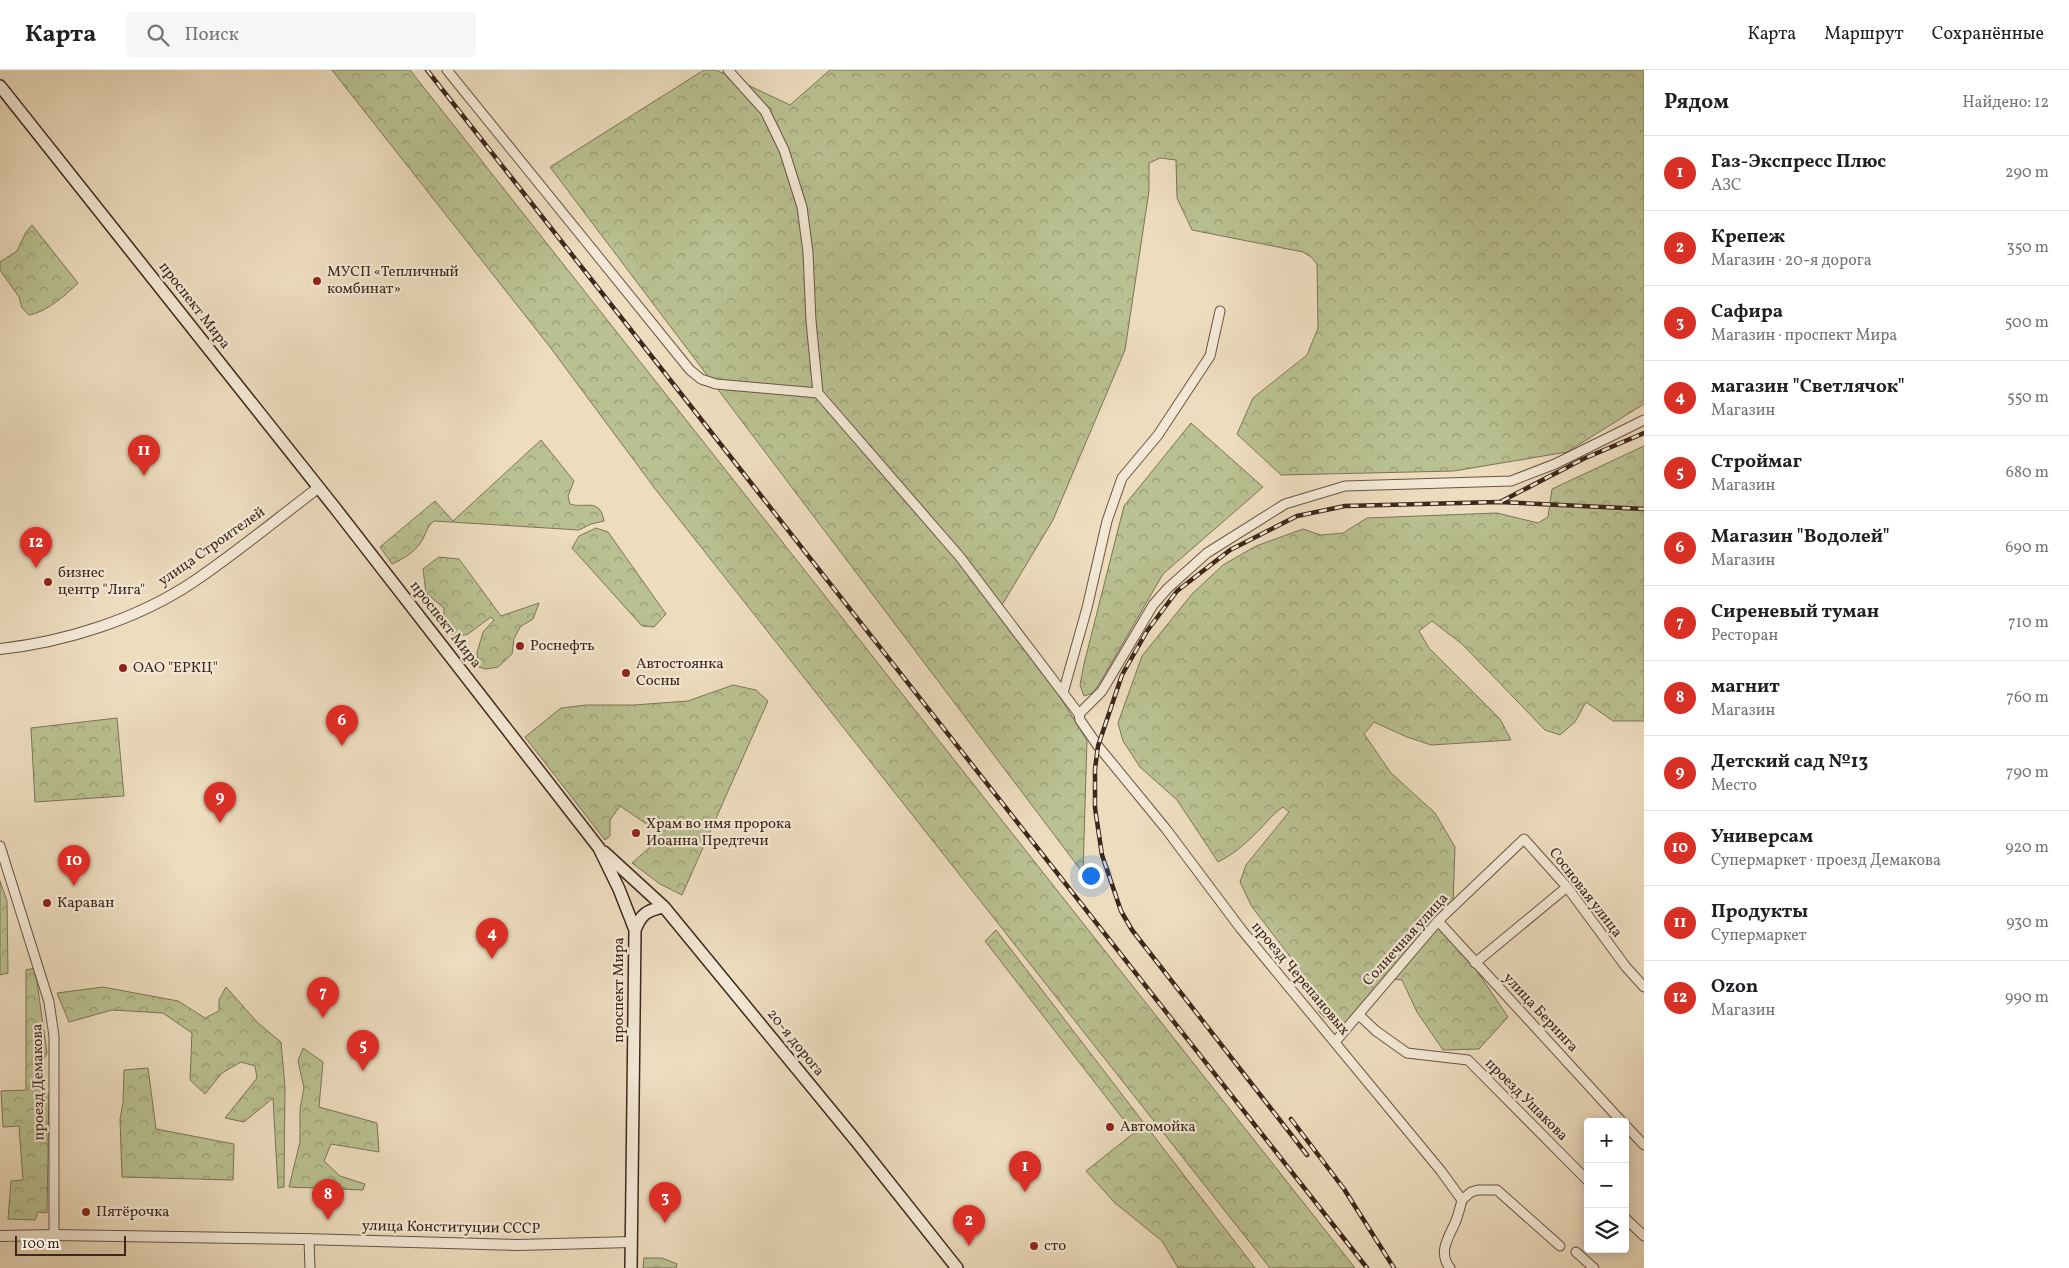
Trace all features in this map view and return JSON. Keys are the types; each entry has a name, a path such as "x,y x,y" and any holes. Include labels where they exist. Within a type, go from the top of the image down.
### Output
{"main road":[{"name":"проспект Мира","path":"0,86 318,488 599,848 619,889 635,930 631,1268"},
{"name":"20-я дорога","path":"599,848 664,907 957,1268"},
{"path":"635,930 640,918 653,909 664,907"}],"street":[{"path":"447,70 690,370 701,379 716,384 818,393 811,322 808,252 802,207 784,150 765,111 728,70"},
{"path":"0,96 15,105"},
{"path":"1063,693 1087,608 1107,521 1122,478 1158,435 1210,356 1220,311"},
{"name":"проезд Черепановых","path":"818,393 960,556 1079,714 1080,720 1098,746 1166,829 1241,929 1441,1171 1462,1200"},
{"path":"1079,714 1102,691 1153,605 1168,588 1207,553 1285,504 1345,486 1511,481 1555,464 1644,420"},
{"name":"улица Строителей","path":"0,649 54,640 96,628 163,599 193,582 318,488"},
{"name":"Солнечная улица","path":"1334,1042 1438,921 1524,839"},
{"name":"Сосновая улица","path":"1524,839 1567,887 1626,967 1644,986"},
{"name":"проезд Демакова","path":"0,846 49,1002 54,1036 54,1235"},
{"path":"1475,964 1567,887"},
{"name":"улица Беринга","path":"1438,921 1475,964 1618,1118"},
{"name":"проезд Ушакова","path":"1359,1014 1376,1030 1407,1053 1468,1060 1584,1177"},
{"path":"1629,1129 1644,1145"},
{"path":"1450,1268 1446,1263 1444,1254 1445,1242 1456,1221 1462,1200 1471,1192 1478,1190 1497,1190 1560,1246"},
{"path":"1629,1222 1644,1236"},
{"name":"улица Конституции СССР","path":"0,1236 54,1235 309,1239 517,1245 631,1242"},
{"path":"309,1239 310,1268"},
{"path":"1576,1252 1594,1268"}],"green space":[{"path":"332,70 410,70 1355,1268 1270,1268 656,490 550,347"},
{"path":"704,70 716,70 790,105 830,70 1644,70 1644,404 1567,452 1454,471 1281,475 1237,434 1253,398 1307,355 1318,328 1317,264 1303,252 1192,230 1177,198 1176,160 1160,158 1149,163 1149,191 1125,350 1053,520 1002,605 1087,740 1083,873 550,167"},
{"path":"32,225 78,283 49,307 29,315 22,308 19,297 0,270 0,262 17,251 26,232"},
{"path":"1191,423 1263,487 1163,574 1101,681 1093,693 1084,696 1080,685 1084,664 1124,506"},
{"path":"541,440 574,481 568,496 570,504 595,506 602,514 604,521 591,524 579,530 434,521 415,549 404,558 392,564 380,547 435,501 453,521"},
{"path":"1644,446 1644,721 1613,721 1586,702 1575,722 1560,735 1545,730 1462,644 1432,621 1419,631 1429,648 1500,719 1511,740 1431,745 1407,737 1374,722 1364,734 1391,773 1435,813 1455,847 1453,905 1438,921 1439,929 1469,959 1508,1017 1479,1049 1443,1050 1417,1012 1402,980 1390,979 1350,1027 1339,1030 1320,1013 1292,959 1252,907 1240,882 1246,865 1289,812 1283,807 1241,847 1218,862 1177,800 1140,767 1123,741 1118,723 1142,656 1192,594 1223,565 1256,546 1303,529 1321,535 1343,533 1367,518 1497,513 1538,523 1548,517 1552,489"},
{"path":"596,528 608,532 666,614 654,627 642,626 572,548 579,536"},
{"path":"439,557 459,559 501,616 539,603 533,619 520,627 514,639 512,654 498,667 486,669 479,667 477,653 483,632 494,620 491,617 468,634 455,637 444,626 444,608 426,593 423,569"},
{"path":"733,685 756,690 768,701 682,895 660,884 632,863 649,848 657,831 620,806 610,820 610,836 605,840 525,737 561,708 586,705 634,705 688,701"},
{"path":"117,718 124,796 35,802 31,728"},
{"path":"0,881 7,901 8,973 0,975"},
{"path":"996,930 1255,1268 1178,1268 1162,1241 1115,1203 1086,1171 1134,1133 985,941"},
{"path":"35,968 47,1053 43,1061 42,1094 49,1094 47,1213 38,1212 35,1220 8,1219 11,1181 23,1180 19,1126 3,1127 1,1091 26,1090 26,970"},
{"path":"103,987 178,1001 205,1018 219,1011 219,1000 226,987 258,1023 281,1042 285,1087 284,1187 278,1188 273,1098 244,1122 225,1118 257,1078 255,1066 241,1062 222,1073 205,1094 190,1080 192,1033 163,1013 112,1010 69,1022 57,993"},
{"path":"303,1048 323,1062 319,1107 377,1123 379,1152 331,1144 324,1161 340,1176 365,1184 363,1190 289,1187 300,1142 300,1109 304,1088 298,1061"},
{"path":"148,1068 156,1129 234,1144 233,1180 122,1177 120,1119 123,1103 124,1070"},
{"path":"644,1258 662,1258 677,1264 676,1268 643,1268"}],"railway":[{"path":"427,70 1367,1268"},
{"path":"1502,501 1583,459 1644,433"},
{"path":"1307,1155 1132,930 1121,911 1102,855 1095,808 1095,769 1098,746 1122,675 1147,631 1177,591 1230,550 1297,516 1345,506 1499,502 1644,509"},
{"path":"1291,1119 1344,1189 1394,1268"}],"place":[{"name":"МУСП «Тепличный комбинат»","path":"317,281"},
{"name":"Продукты","path":"144,476"},
{"name":"Ozon","path":"36,568"},
{"name":"бизнес центр \"Лига\"","path":"48,582"},
{"name":"Роснефть","path":"520,646"},
{"name":"ОАО \"ЕРКЦ\"","path":"123,668"},
{"name":"Автостоянка Сосны","path":"626,673"},
{"name":"Магазин \"Водолей\"","path":"342,746"},
{"name":"Детский сад №13","path":"220,823"},
{"name":"Храм во имя пророка Иоанна Предтечи","path":"636,833"},
{"name":"Универсам","path":"74,886"},
{"name":"Караван","path":"47,903"},
{"name":"магазин \"Светлячок\"","path":"492,959"},
{"name":"Сиреневый туман","path":"323,1018"},
{"name":"Строймаг","path":"363,1071"},
{"name":"Автомойка","path":"1110,1127"},
{"name":"Газ-Экспресс Плюс","path":"1025,1192"},
{"name":"Пятёрочка","path":"86,1212"},
{"name":"магнит","path":"328,1220"},
{"name":"Сафира","path":"665,1223"},
{"name":"Крепеж","path":"969,1246"},
{"name":"сто","path":"1034,1246"}]}
